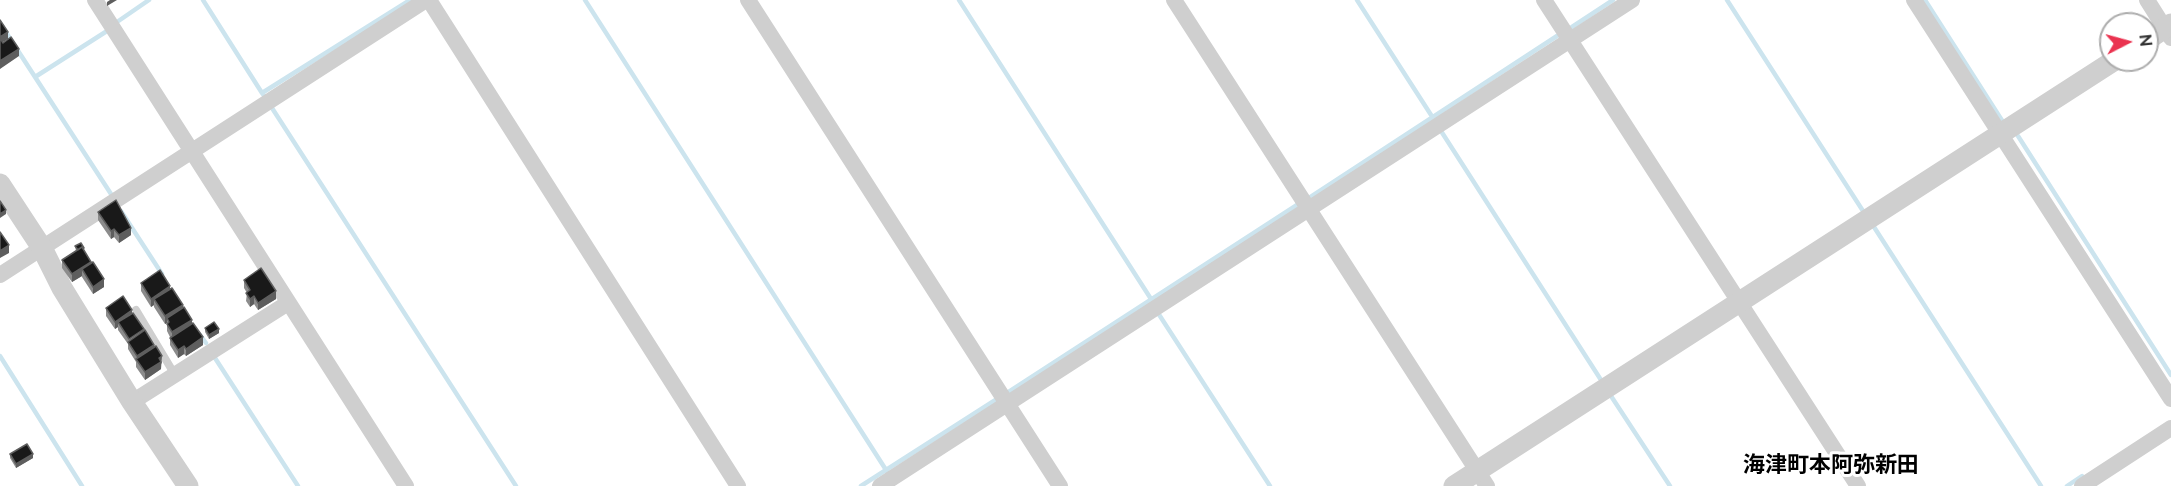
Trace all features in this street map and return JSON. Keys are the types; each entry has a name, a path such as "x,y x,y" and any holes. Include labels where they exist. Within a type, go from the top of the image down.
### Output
{"street":[{"path":"95,0 406,486"},
{"path":"0,275 428,0 738,486"},
{"path":"748,0 1060,486"},
{"path":"1174,0 1482,479"},
{"path":"1544,0 1858,486"},
{"path":"880,486 1632,0"},
{"path":"1914,0 2171,399"},
{"path":"2147,0 2169,30"},
{"path":"1454,486 1482,479 1740,303 2099,70"},
{"path":"0,184 42,248 62,288 132,402 188,486"},
{"path":"132,402 288,303"},
{"path":"2082,486 2171,428"}],"lane":[{"path":"136,309 176,375"}],"building":[{"path":"0,20 8,32 0,37"},
{"path":"11,37 19,49 0,61 0,38 3,43"},
{"path":"116,200 131,228 119,235 114,229 111,231 98,212"},
{"path":"0,201 6,210 0,214"},
{"path":"0,232 9,245 0,251"},
{"path":"81,243 84,248 78,250 75,246"},
{"path":"82,247 91,262 72,274 62,260"},
{"path":"93,262 104,279 93,287 82,269"},
{"path":"261,268 276,291 258,303 254,296 250,299 246,293 250,290 244,280"},
{"path":"160,270 170,286 151,299 141,283"},
{"path":"172,288 183,305 165,316 154,299"},
{"path":"123,296 132,310 115,322 106,308"},
{"path":"184,307 192,320 172,332 167,324 169,322 167,318"},
{"path":"133,313 144,329 129,339 118,322"},
{"path":"214,322 219,329 209,335 205,328"},
{"path":"193,323 203,337 186,349 184,346 178,350 170,338"},
{"path":"145,330 154,345 137,356 128,342"},
{"path":"156,346 162,356 159,358 161,362 145,372 136,359"},
{"path":"27,444 33,454 16,464 10,454"}],"waterway":[{"path":"117,22 149,0"},
{"path":"203,0 262,93"},
{"path":"265,97 262,93 410,0"},
{"path":"585,0 888,473"},
{"path":"959,0 1151,299"},
{"path":"1357,0 1433,118"},
{"path":"1572,27 1613,0"},
{"path":"1727,0 1863,211"},
{"path":"1925,0 2003,122"},
{"path":"0,23 111,194"},
{"path":"35,77 107,31"},
{"path":"1309,198 1557,36"},
{"path":"272,108 516,486"},
{"path":"1441,131 1601,380"},
{"path":"2018,136 2171,375"},
{"path":"1007,393 1297,205"},
{"path":"121,211 162,274"},
{"path":"1874,227 2041,486"},
{"path":"1158,313 1270,486"},
{"path":"200,335 206,343"},
{"path":"0,356 82,486"},
{"path":"215,358 298,486"},
{"path":"1611,396 1670,486"},
{"path":"861,486 997,399"},
{"path":"2067,486 2082,476"}],"district":[{"name":"海津町本阿弥新田","path":"1831,465"}]}
